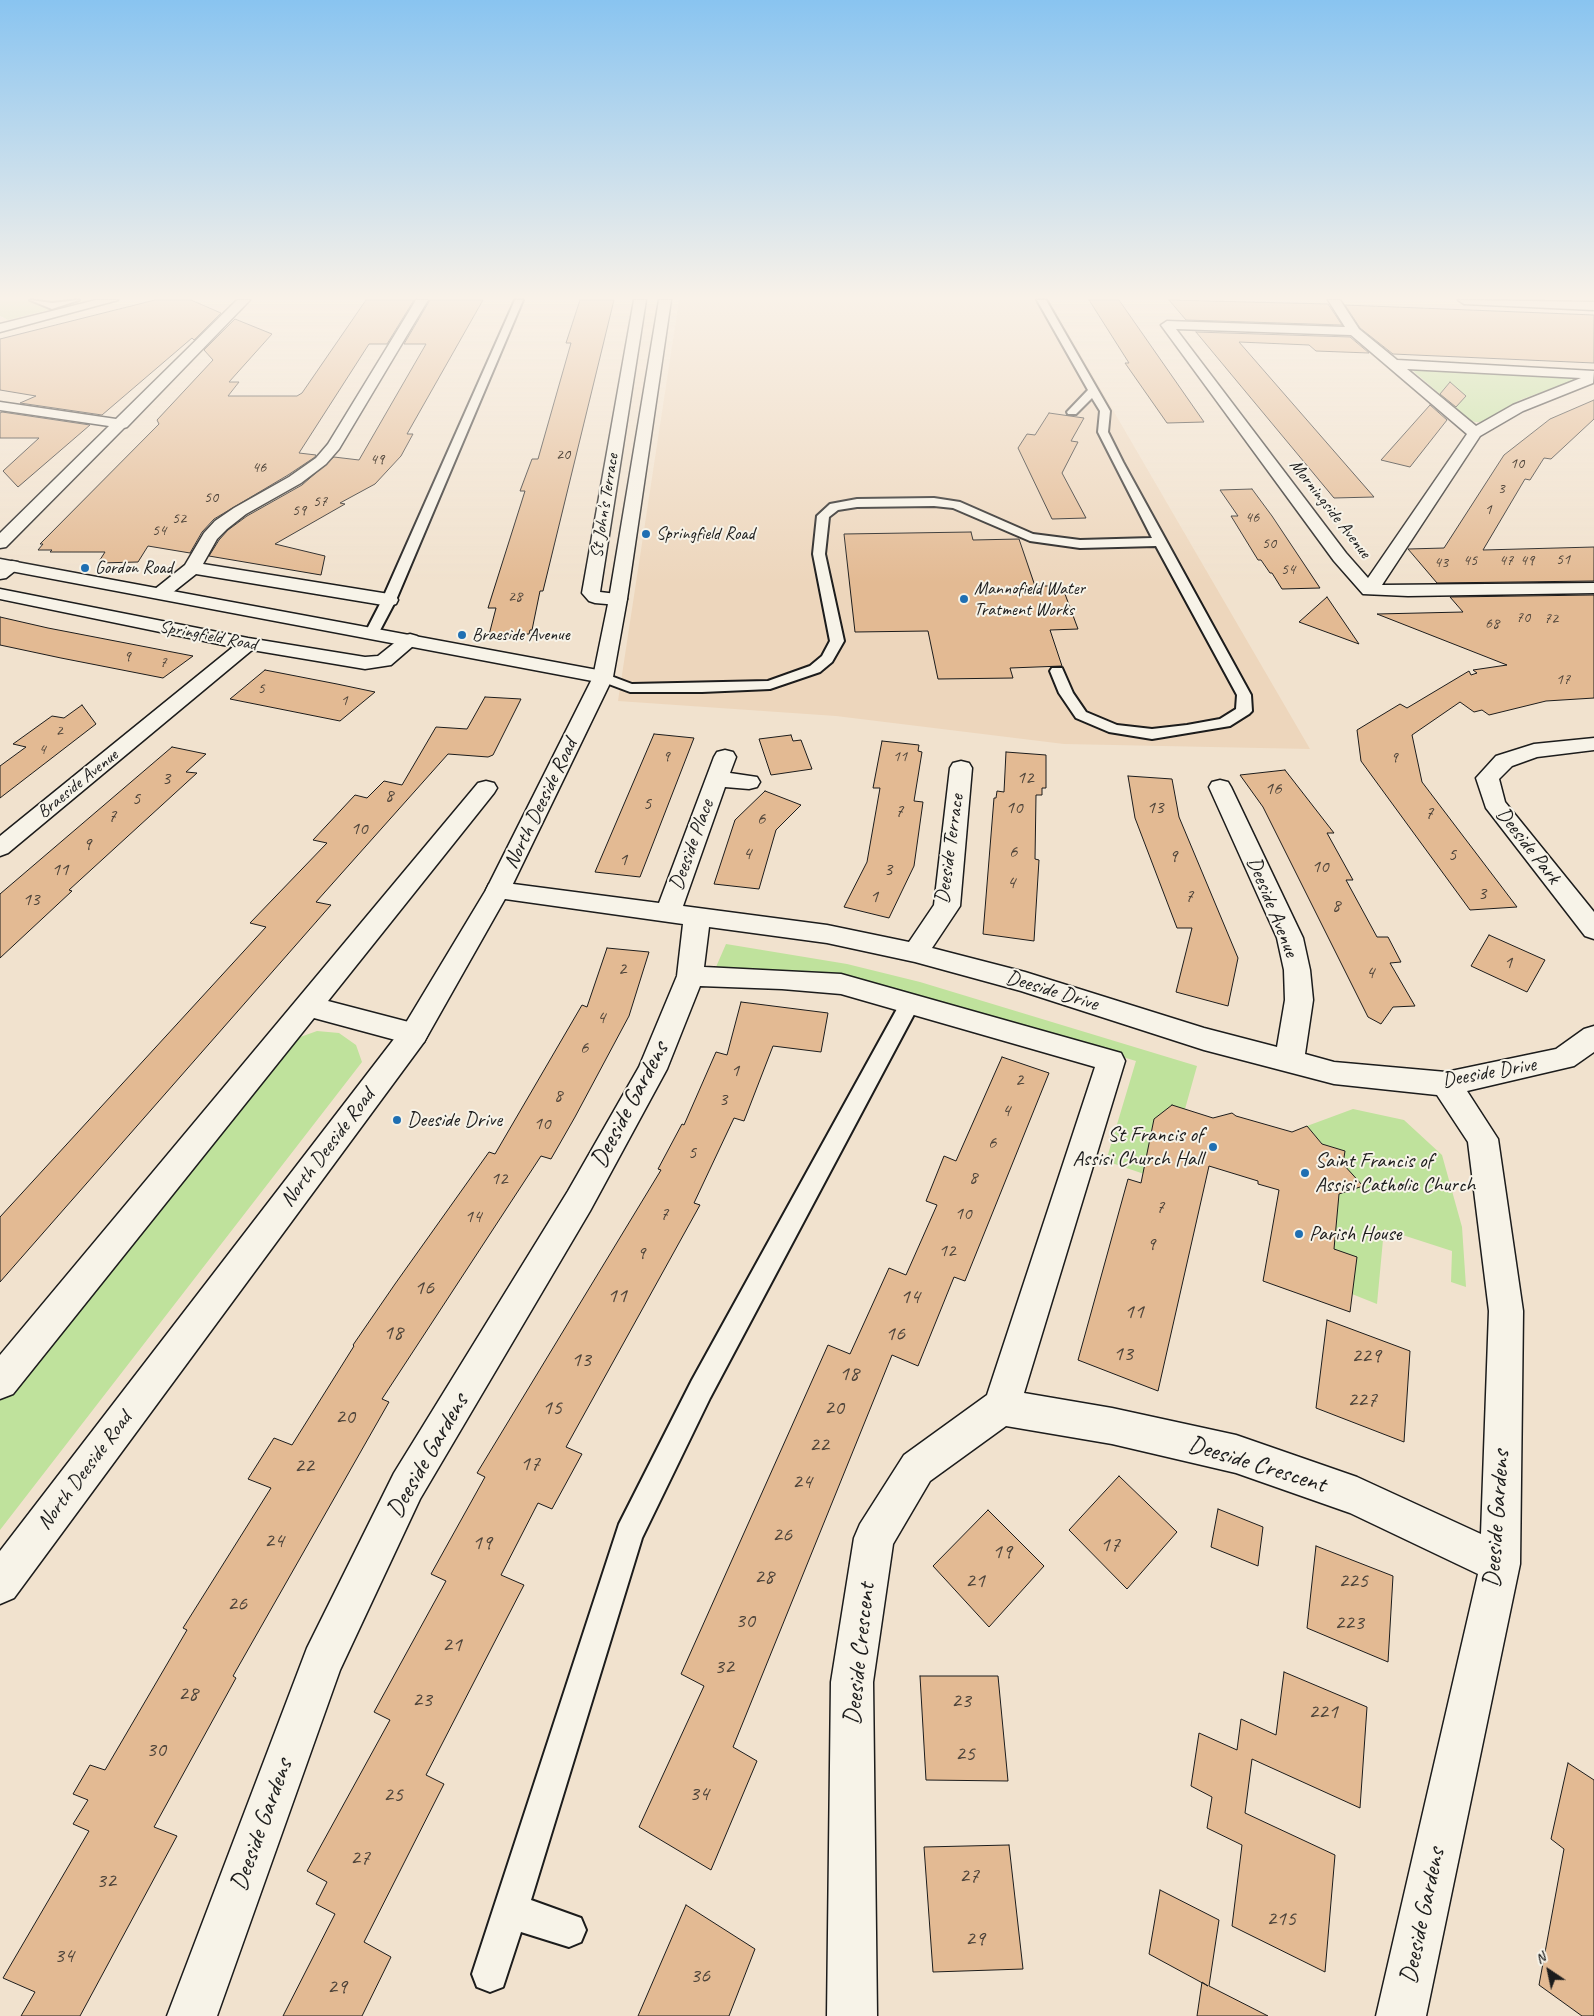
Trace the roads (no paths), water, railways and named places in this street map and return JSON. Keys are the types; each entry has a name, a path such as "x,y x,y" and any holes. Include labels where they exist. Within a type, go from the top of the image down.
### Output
{"street":[{"path":"3,537 151,394"},
{"path":"161,593 192,568 210,537 221,525 240,511 295,480 321,461 334,446 365,394"},
{"name":"St John's Terrace","path":"618,599 595,598 591,593 624,394"},
{"name":"St John's Terrace","path":"603,677 618,599 650,394"},
{"name":"Morningside Avenue","path":"1219,394 1340,557 1369,590 1594,588"},
{"path":"1429,394 1475,433"},
{"path":"1369,590 1475,433 1526,404 1552,394"},
{"path":"0,406 122,424"},
{"name":"Springfield Road","path":"4,568 161,593 603,677"},
{"path":"192,568 389,600"},
{"name":"Springfield Road","path":"0,594 248,644 374,664 384,661 410,640"},
{"name":"Braeside Avenue","path":"0,848 248,644"},
{"name":"North Deeside Road","path":"0,1584 414,1034 498,890 603,677"},
{"name":"Deeside Park","path":"1594,744 1534,751 1504,761 1487,778 1494,803 1594,930"},
{"name":"Deeside Place","path":"683,914 716,779 724,757"},
{"name":"Deeside Terrace","path":"915,953 947,906 961,768"},
{"name":"Deeside Place","path":"716,779 749,782"},
{"name":"Deeside Avenue","path":"1220,787 1290,938 1297,970 1300,1000 1288,1062"},
{"path":"0,1382 486,788"},
{"name":"Deeside Drive","path":"498,890 827,934 915,953 1025,982 1204,1039 1288,1062 1334,1072 1446,1084 1564,1058 1594,1037"},
{"name":"Deeside Gardens","path":"192,2016 322,1662 407,1486 579,1201 653,1069 690,976 683,914"},
{"path":"690,976 782,979 841,984 1111,1062 1001,1407"},
{"path":"309,1006 414,1034"},
{"name":"Deeside Gardens","path":"1401,2016 1500,1564 1506,1311 1483,1139 1446,1084"},
{"name":"Deeside Crescent","path":"852,2016 852,1682 874,1538 917,1468 1001,1407 1112,1426 1236,1454 1357,1496 1500,1564"}],"lane":[{"path":"372,633 389,600 478,394"},
{"path":"1072,412 1090,394"},
{"path":"1057,671 1066,693 1081,715 1114,729 1152,734 1187,730 1226,723 1244,711 1244,695 1158,542 1103,432 1105,411 1093,394"},
{"path":"603,677 630,688 702,688 770,685 815,669 828,659 836,647 837,641 819,554 824,516 834,507 856,503 934,502 956,505 1030,537 1080,544 1158,542"},
{"path":"490,1974 629,1534 702,1389 910,1003"},
{"path":"510,1911 570,1930"}],"place":[{"name":"Springfield Road","path":"646,534"},
{"name":"Gordon Road","path":"85,568"},
{"name":"Mannofield Water Tratment Works","path":"964,599"},
{"name":"Braeside Avenue","path":"462,635"},
{"name":"Deeside Drive","path":"397,1120"},
{"name":"St Francis of Assisi Church Hall","path":"1213,1147"},
{"name":"Saint Francis of Assisi Catholic Church","path":"1305,1173"},
{"name":"Parish House","path":"1299,1234"}]}
